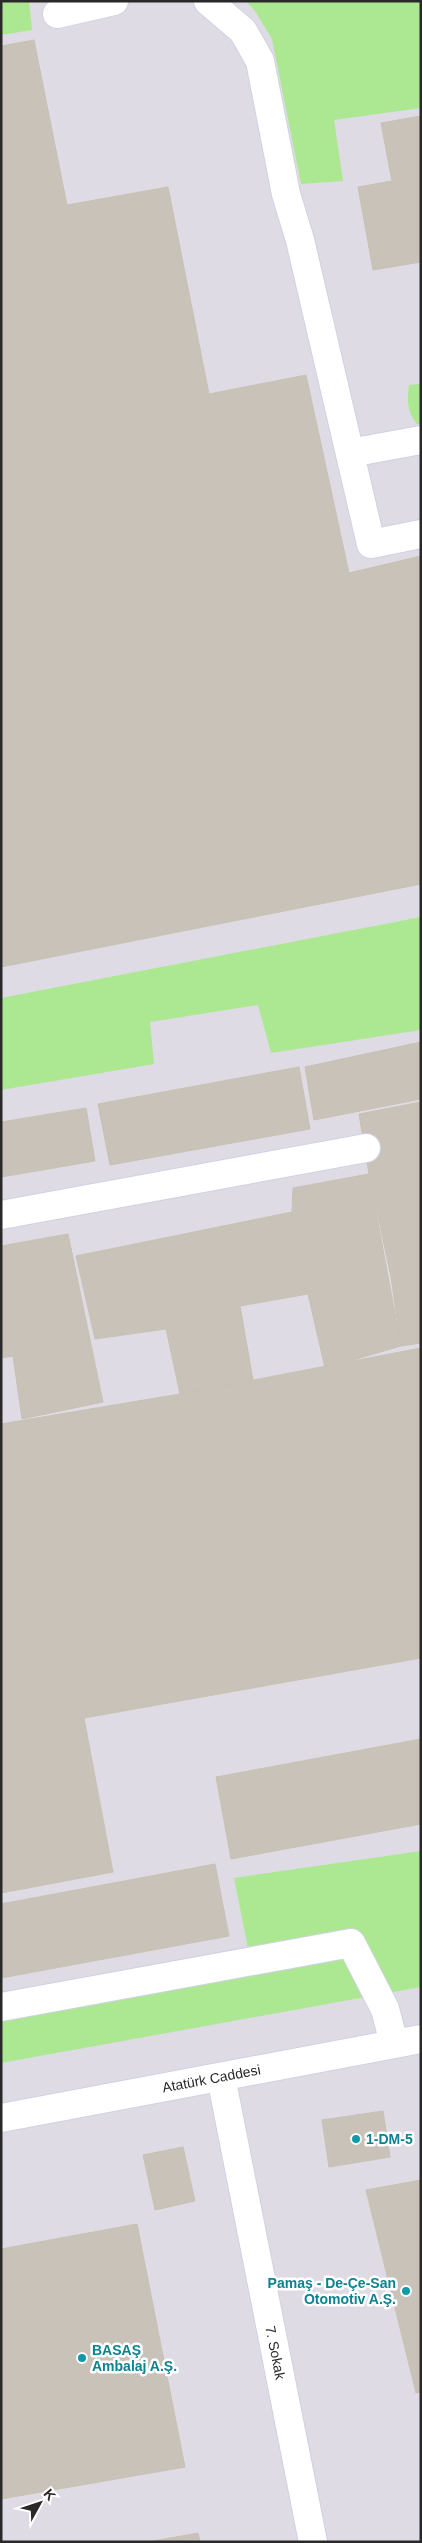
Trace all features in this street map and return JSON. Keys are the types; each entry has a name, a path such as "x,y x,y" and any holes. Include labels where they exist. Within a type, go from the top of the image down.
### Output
{"street":[{"path":"57,14 114,1"},
{"path":"208,1 243,31 260,61 286,194 300,240 371,544 421,534"},
{"path":"350,453 421,440"},
{"path":"1,1215 366,1148"},
{"path":"1,2007 350,1943 385,2009 394,2043"},
{"name":"Atatürk Caddesi","path":"1,2118 421,2038"},
{"name":"7. Sokak","path":"221,2077 313,2542"}],"shaded area":[{"path":"1,1 421,1 421,2542 1,2542"}],"green space":[{"path":"1,1 29,1 32,30 1,35"},
{"path":"246,1 421,1 421,108 334,120 343,181 301,184 272,39 255,11"},
{"path":"421,384 421,424 417,424 410,411 408,391 409,385"},
{"path":"421,917 421,1030 271,1053 258,1005 150,1022 154,1064 1,1090 1,998"},
{"path":"421,1851 421,1987 1,2063 1,2006 250,1958 234,1878"}],"building":[{"path":"34,40 67,205 168,187 209,394 306,375 349,573 421,556 421,884 1,967 1,46"},
{"path":"421,116 421,262 373,270 358,187 392,181 381,123"},
{"path":"421,1042 421,1099 314,1120 305,1067"},
{"path":"299,1067 310,1129 110,1165 98,1104"},
{"path":"421,1102 421,1271 391,1277 369,1174 359,1114"},
{"path":"86,1108 95,1161 1,1177 1,1122"},
{"path":"369,1174 401,1346 325,1368 308,1294 240,1306 253,1380 180,1394 166,1329 95,1339 76,1256 292,1212 293,1188"},
{"path":"68,1234 103,1402 22,1419 13,1356 1,1358 1,1246"},
{"path":"421,1271 421,1343 401,1346 391,1277"},
{"path":"421,1348 421,1658 84,1718 113,1872 1,1893 1,1424 180,1394"},
{"path":"421,1739 421,1824 231,1859 216,1777"},
{"path":"215,1864 229,1936 1,1978 1,1904"},
{"name":"1-DM-5","path":"383,2111 390,2157 329,2167 322,2120"},
{"path":"183,2147 195,2201 155,2210 143,2155"},
{"name":"Pamaş - De-Çe-San Otomotiv A.Ş.","path":"421,2180 421,2392 416,2393 366,2190"},
{"name":"BASAŞ Ambalaj A.Ş.","path":"137,2224 185,2467 1,2499 1,2249"},
{"path":"198,2533 200,2542 148,2542"}],"place":[{"name":"1-DM-5","path":"356,2139"},
{"name":"Pamaş - De-Çe-San Otomotiv A.Ş.","path":"406,2291"},
{"name":"BASAŞ Ambalaj A.Ş.","path":"82,2358"}]}
